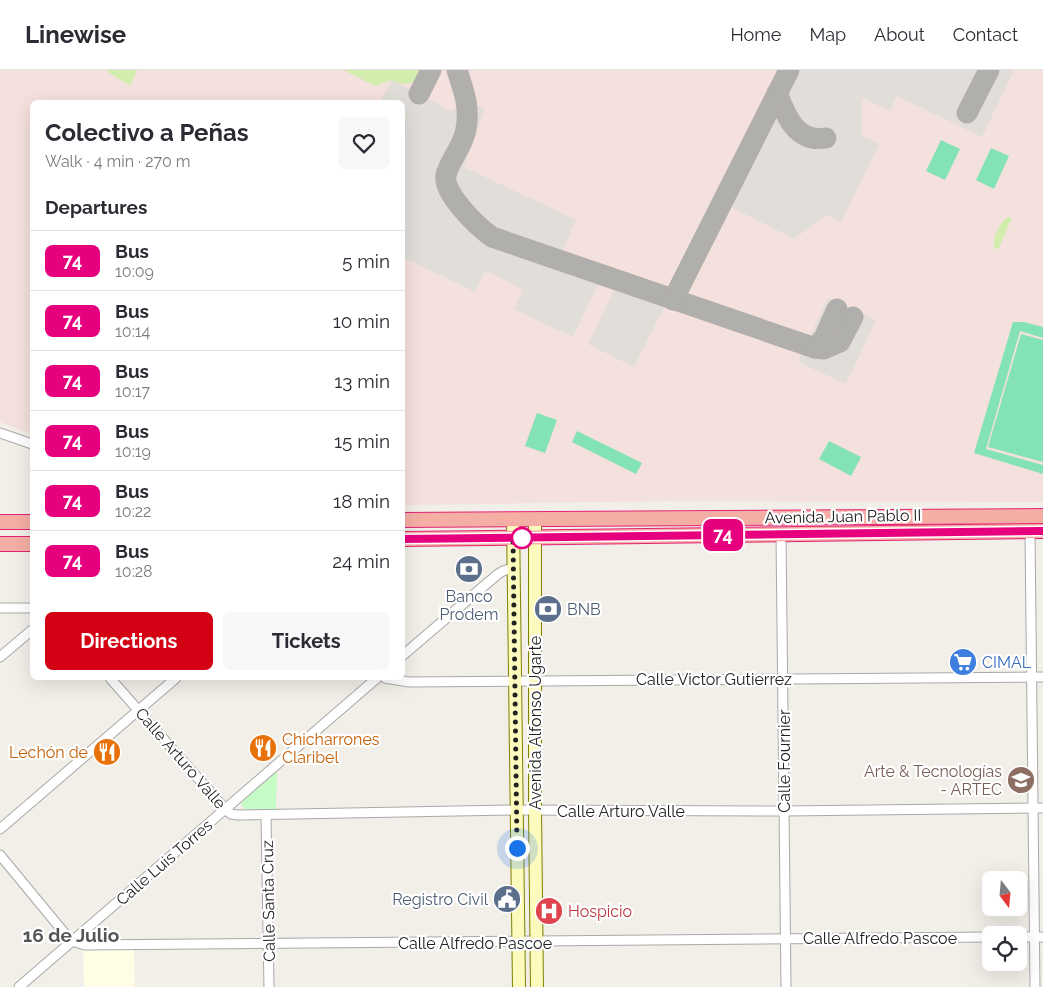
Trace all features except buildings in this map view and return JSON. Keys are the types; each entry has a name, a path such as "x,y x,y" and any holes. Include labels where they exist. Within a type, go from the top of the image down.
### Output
{"highway":[{"name":"Avenida Juan Pablo II","path":"405,520 1043,516"},
{"path":"0,522 30,522"},
{"name":"Avenida Juan Pablo II","path":"405,539 1036,532"},
{"path":"0,544 30,544"}],"main road":[{"name":"Avenida Alfonso Ugarte","path":"513,519 519,987"},
{"name":"Avenida Alfonso Ugarte","path":"535,519 537,987"}],"street":[{"path":"0,433 30,443"},
{"path":"1035,987 1039,937 1033,808 1031,677 1036,532"},
{"name":"Calle Fournier","path":"781,535 786,987"},
{"path":"405,653 498,574 514,568"},
{"path":"0,608 30,608"},
{"path":"0,657 30,632"},
{"name":"Calle Victor Gutierrez","path":"397,680 409,682 1043,676"},
{"name":"Calle Arturo Valle","path":"112,680 225,810 231,814 238,815 266,816 516,810 785,811 1043,808"},
{"path":"0,829 174,680"},
{"name":"Calle Luis Torres","path":"19,987 375,680"},
{"name":"Calle Santa Cruz","path":"266,816 270,944 269,987"},
{"path":"0,855 71,941"},
{"name":"Calle Alfredo Pascoe","path":"71,941 85,946 982,937"}],"shaded area":[{"path":"0,70 1043,70 1043,502 667,501 405,505 405,100 30,100 30,433 0,422"},
{"path":"800,70 1014,70 982,137 897,96 890,111 862,98 862,136 879,144 841,222 826,215 794,239 729,206"},
{"path":"392,80 451,111 468,101 485,109 464,167 576,220 561,254 502,235 497,245 600,281 573,337 514,309 523,290 486,270 475,292 405,258 405,100 381,100"},
{"path":"616,286 666,303 634,367 588,344"},
{"path":"828,298 876,320 846,384 798,362"},
{"path":"134,947 135,987 84,987 83,949"}],"green space":[{"path":"105,70 137,70 130,86"},
{"path":"344,70 423,70 414,82 402,84 392,80 375,86"},
{"path":"941,140 960,149 945,180 926,171"},
{"path":"991,148 1009,156 994,189 976,180"},
{"path":"1009,217 1012,218 998,250 994,247 995,235 1003,222"},
{"path":"1013,322 1024,322 1043,327 1043,338 1020,331 986,449 1043,465 1043,474 974,453"},
{"path":"1021,334 1043,340 1043,462 988,447"},
{"path":"537,413 557,420 545,453 525,446"},
{"path":"577,431 642,463 636,474 572,442"},
{"path":"829,441 861,457 851,476 819,459"},
{"path":"277,772 276,809 245,809 241,804 243,800"}],"taxiway":[{"path":"419,94 431,70"},
{"path":"457,70 466,99 467,121 463,141 448,169 446,182 462,209 478,226 492,237 815,348 824,349 840,342 853,317"},
{"path":"673,300 789,70"},
{"path":"967,113 989,70"},
{"path":"777,93 789,119 800,132 807,136 826,138"},
{"path":"815,348 824,338 837,309"}],"bus line":[{"name":"74","path":"405,539 1043,531"}],"place":[{"name":"Banco Prodem","path":"469,569"},
{"name":"BNB","path":"548,609"},
{"name":"CIMAL","path":"963,662"},
{"name":"Chicharrones Claribel","path":"263,748"},
{"name":"Lechón de","path":"107,752"},
{"name":"Arte & Tecnologías - ARTEC","path":"1021,780"},
{"name":"Registro Civil","path":"507,899"},
{"name":"Hospicio","path":"549,911"}],"district":[{"name":"16 de Julio","path":"71,935"}],"route":[{"path":"517,848 513,538 522,538"}]}
